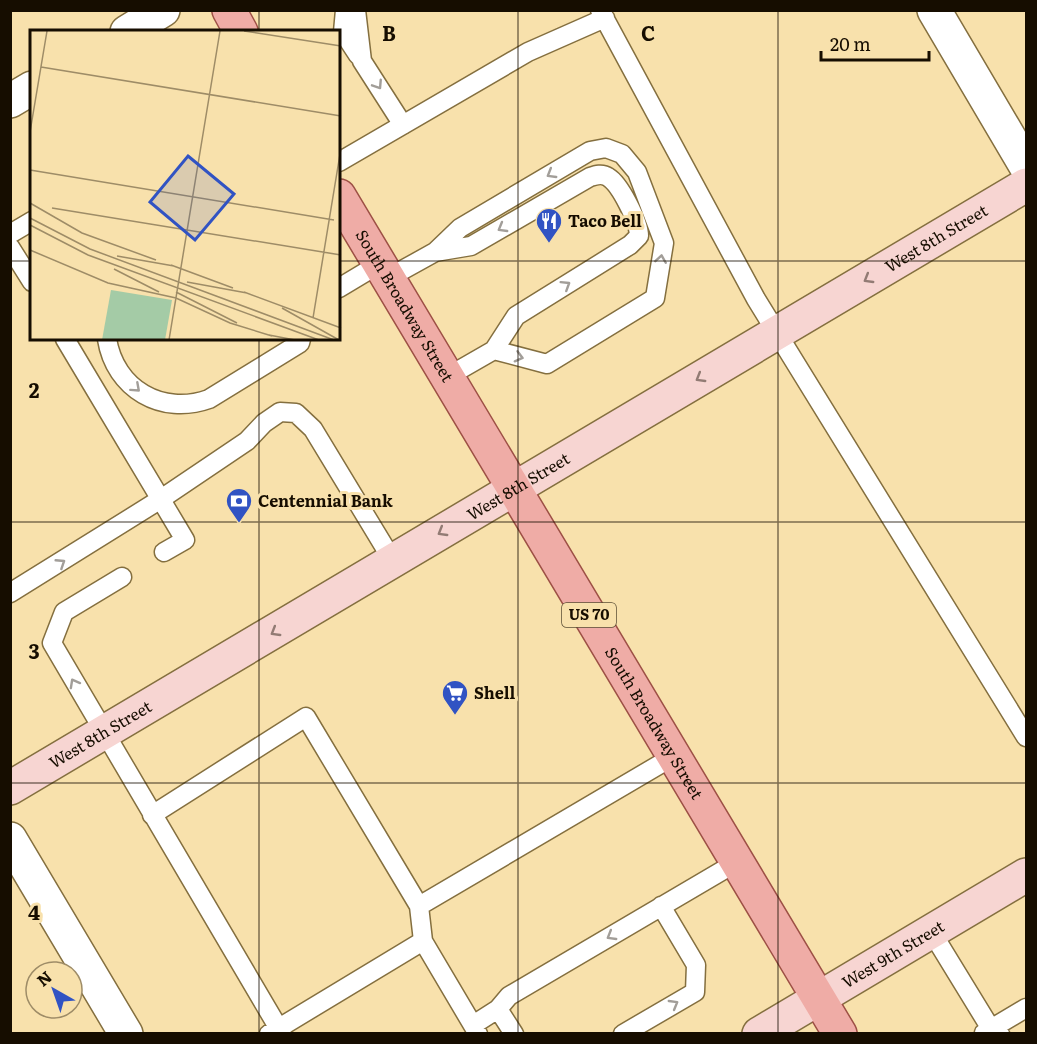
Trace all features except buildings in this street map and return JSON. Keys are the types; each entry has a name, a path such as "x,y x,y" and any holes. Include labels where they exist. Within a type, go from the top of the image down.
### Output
{"main road":[{"path":"228,10 240,30"},
{"name":"West 8th Street","path":"10,788 1026,185"},
{"name":"South Broadway Street","path":"340,198 840,1034"},
{"name":"West 9th Street","path":"759,1034 1026,875"}],"street":[{"path":"130,30 163,10"},
{"path":"934,10 1026,166"},
{"path":"10,101 30,89"},
{"path":"10,839 126,1034"}],"lane":[{"path":"345,10 343,32 403,125"},
{"path":"356,10 362,61"},
{"path":"340,161 528,52 602,14 756,299 1026,737"},
{"path":"435,252 460,228 590,151 606,147 622,154 637,172 664,243 655,298 547,364 494,350"},
{"path":"340,288 435,252 471,246 590,177 600,174 610,177 634,214 639,236 630,246 516,316 494,350 447,376"},
{"path":"10,234 30,222"},
{"path":"10,247 30,279"},
{"path":"107,340 109,351 137,390 154,402 173,406 194,404 209,399 300,343 301,340"},
{"path":"74,342 185,540 164,552"},
{"path":"10,593 161,500 247,441 264,423 280,412 296,413 313,429 393,561"},
{"path":"122,577 64,612 52,643 276,1032 423,940"},
{"path":"152,815 306,717 419,906 423,940 476,1029 509,996 737,862"},
{"path":"419,906 674,756"},
{"path":"623,1034 695,992 696,965 661,906"},
{"path":"931,931 991,1032 1026,1008"},
{"path":"498,1009 514,1034"}],"place":[{"name":"Taco Bell","path":"549,244"},
{"name":"Centennial Bank","path":"239,524"},
{"name":"Shell","path":"455,716"}]}
